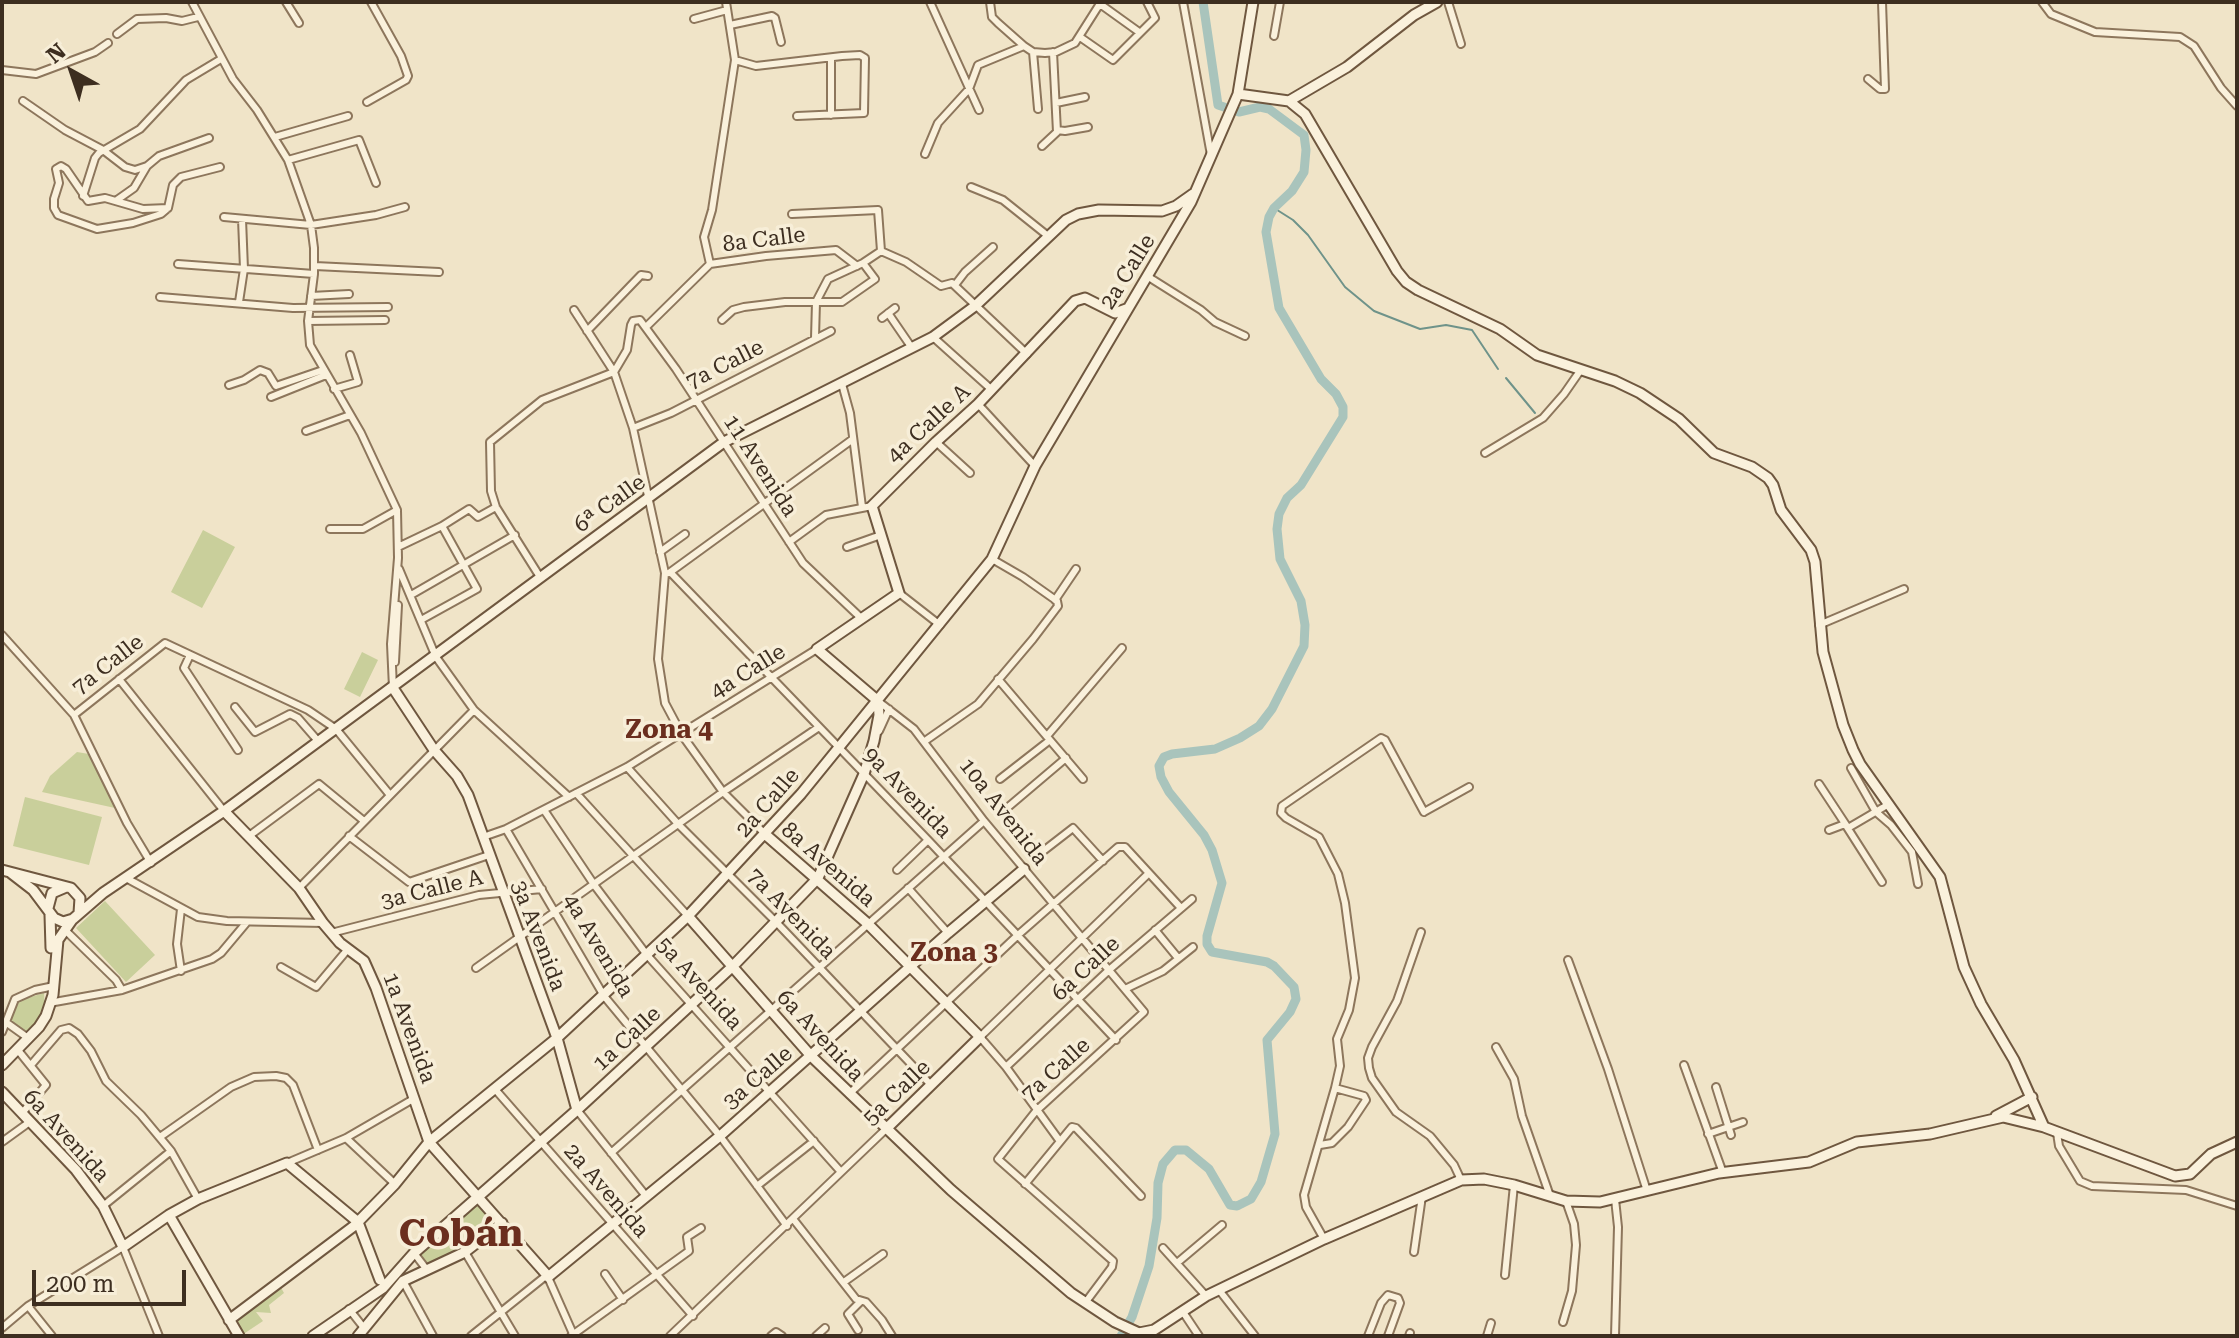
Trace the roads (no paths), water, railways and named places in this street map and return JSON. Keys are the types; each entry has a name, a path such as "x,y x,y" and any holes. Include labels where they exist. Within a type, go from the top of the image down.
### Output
{"main road":[{"name":"2a Calle","path":"229,1320 358,1222 395,1184 429,1142 557,1038 688,916 766,835 992,559 1035,466 1195,192 1237,97 1253,2"},
{"path":"1289,101 1347,67 1414,15 1437,2"},
{"path":"1237,97 1289,101 1305,114 1406,282 1500,329 1537,355 1615,381 1640,393 1679,419 1714,453 1752,467 1768,478 1781,510 1811,550 1818,586 1823,652 1843,725 1860,764 1940,877 1964,967 2032,1097 2044,1127"},
{"path":"1162,211 1176,206 1195,192"},
{"name":"6ª Calle","path":"64,929 103,893 126,878 144,874 224,811 724,442 933,337 975,306 1066,220 1099,210 1162,211"},
{"path":"1162,211 1180,222"},
{"name":"4a Calle A","path":"867,507 978,404 1075,301 1085,298 1115,313 1126,309"},
{"path":"867,507 881,535 899,593"},
{"name":"4a Calle","path":"817,649 899,593"},
{"name":"10a Avenida","path":"817,649 878,701"},
{"name":"3a Avenida","path":"393,688 468,795 557,1038 577,1110"},
{"path":"874,741 878,701"},
{"name":"1a Calle","path":"313,1336 383,1288 414,1253 577,1110 777,923 818,878 864,774 874,741"},
{"name":"1a Avenida","path":"224,811 299,888 331,933 364,961 429,1142 547,1276"},
{"name":"8a Avenida","path":"766,835 868,924 980,1037"},
{"name":"3a Calle","path":"547,1276 720,1136 1024,869"},
{"path":"6,872 27,883 49,911 63,922 76,917 81,902 70,889"},
{"path":"6,872 70,889 103,893"},
{"path":"51,987 52,931 49,911 52,893 70,889"},
{"name":"6a Avenida","path":"688,916 811,1056 886,1129 1001,1234 1085,1303 1138,1335"},
{"path":"2,1065 43,1021 49,1003 57,945 64,929"},
{"name":"5a Calle","path":"886,1129 980,1037"},
{"name":"6a Avenida","path":"2,1092 76,1170 103,1206 123,1247"},
{"path":"1993,1118 2032,1097"},
{"path":"1138,1335 1154,1330 1206,1296 1324,1239 1461,1180 1484,1179 1566,1201 1600,1202 1723,1173 1809,1162 1857,1142 1930,1134 2003,1117 2044,1127 2175,1176 2190,1174 2211,1154 2237,1142"},
{"path":"123,1247 198,1199 287,1163 358,1222 380,1280"},
{"path":"169,1215 239,1336"},
{"path":"361,1332 403,1281 465,1252 502,1223"},
{"path":"376,1314 381,1303"}],"street":[{"path":"192,2 221,59 288,160 311,225 315,270 308,321 310,345 350,415 397,510 398,558 391,644 393,688"},
{"path":"286,2 299,23"},
{"path":"367,102 408,76 401,56 371,2"},
{"path":"930,2 979,110"},
{"path":"990,2 992,17 1033,52 1068,48 1080,37 1101,3 1139,32"},
{"path":"1080,37 1113,60 1155,18 1147,2"},
{"path":"1183,2 1211,155"},
{"path":"1274,36 1280,2"},
{"path":"1448,2 1461,44"},
{"path":"1868,79 1880,89 1885,89 1882,2"},
{"path":"2042,2 2051,14 2095,32 2180,37 2194,46 2221,88 2237,106"},
{"path":"694,19 727,6 735,60 712,210 704,237 710,264"},
{"path":"730,25 772,16 781,42"},
{"path":"117,34 137,19 182,21 198,17"},
{"path":"2,70 36,74 95,52 108,43"},
{"path":"925,154 938,123 969,89 980,64 1024,46"},
{"path":"1033,52 1038,109"},
{"path":"1042,146 1057,130 1053,52"},
{"path":"735,60 756,66 860,55 865,58 865,109 858,115 797,116"},
{"path":"831,58 831,115"},
{"path":"83,196 95,158 103,150 140,129 186,80 221,59"},
{"path":"1056,103 1085,97"},
{"path":"23,101 125,167 135,170 147,166"},
{"path":"275,137 348,116"},
{"path":"1057,130 1088,127"},
{"path":"117,200 134,188 147,166 159,156 209,138"},
{"path":"288,160 359,140 376,183"},
{"path":"168,208 143,209 105,198 88,201 66,169 61,166 56,169 59,183 54,208 58,215 90,227 108,228 153,218 168,208 173,185 181,177 220,167"},
{"path":"971,187 1003,200 1048,236"},
{"path":"224,217 311,225 376,215 405,207"},
{"path":"792,214 875,209 880,212 881,251"},
{"path":"239,302 244,269 242,219"},
{"path":"955,285 993,247"},
{"name":"8a Calle","path":"614,372 627,350 633,321 640,320 645,324 710,264 836,250 860,264"},
{"path":"815,338 816,302 828,279 881,251"},
{"path":"881,251 906,262 941,286 950,282 955,285 1027,354"},
{"path":"178,264 315,270 358,266 439,272"},
{"path":"722,320 733,310 744,307 785,302 842,302 873,281 874,275 860,264"},
{"path":"587,331 641,275 648,276"},
{"path":"1147,276 1215,322 1245,336"},
{"path":"311,296 349,294"},
{"path":"160,297 309,309 388,307"},
{"path":"895,308 885,316 912,348"},
{"name":"8a Avenida","path":"574,310 614,372 633,428 660,552 668,573 658,659 665,703 682,735 723,792 766,835"},
{"path":"308,321 385,320"},
{"name":"11 Avenida","path":"645,324 789,542 819,580 861,618"},
{"name":"7a Calle","path":"633,428 831,331"},
{"path":"933,337 992,390"},
{"path":"334,389 358,382 350,355"},
{"path":"229,385 260,370 268,373 276,386 324,372"},
{"path":"1485,453 1543,418 1580,371"},
{"path":"271,397 324,372"},
{"path":"540,577 496,507 491,491 490,442 542,400 614,372"},
{"path":"789,542 826,515 867,507 842,384"},
{"path":"978,404 1035,466"},
{"path":"306,431 350,415"},
{"path":"668,573 853,439"},
{"path":"936,442 970,473"},
{"path":"398,547 469,509 476,517 496,507"},
{"path":"330,529 363,529 397,510"},
{"path":"421,620 459,601 477,587 442,526"},
{"path":"660,552 685,534"},
{"path":"411,595 515,535"},
{"path":"847,547 881,535"},
{"path":"393,688 398,558"},
{"path":"992,559 1057,603"},
{"path":"399,569 436,657 474,710 573,795"},
{"path":"925,741 978,704 1057,603 1076,569"},
{"name":"9a Avenida","path":"668,573 928,840 1116,1040"},
{"path":"1819,625 1904,589"},
{"path":"899,593 940,625"},
{"path":"2,635 74,715 127,823 144,874 181,909 198,917 247,922 323,923"},
{"name":"7a Calle","path":"74,715 165,643 190,655"},
{"path":"1000,779 1048,738 1122,648"},
{"name":"4a Calle","path":"483,837 506,829 627,767 817,649"},
{"path":"238,750 184,668 190,655 308,710 336,729 390,795"},
{"name":"1a Avenida","path":"119,679 224,811"},
{"path":"998,679 1083,779"},
{"name":"10a Avenida","path":"878,701 925,741 984,821 1144,1012"},
{"path":"235,707 255,732 290,714 298,718 318,741"},
{"name":"1a Calle","path":"874,741 889,709"},
{"path":"299,888 474,710"},
{"path":"476,968 819,727"},
{"path":"1324,1239 1306,1207 1304,1195 1335,1088 1340,1066 1336,1052 1337,1039 1349,1010 1355,978 1338,874 1319,837 1286,818 1281,813 1282,806 1381,738 1385,740 1424,812 1469,787"},
{"path":"1007,808 1066,758"},
{"name":"7a Avenida","path":"627,767 679,825 931,1085"},
{"path":"1851,768 1876,812 1891,825 1912,852 1918,884"},
{"path":"249,836 319,784 364,821"},
{"path":"1819,784 1882,882"},
{"name":"6a Avenida","path":"573,795 688,916"},
{"path":"1845,824 1848,828 1889,804"},
{"name":"5a Avenida","path":"544,810 595,886 647,955 841,1172"},
{"path":"611,1153 984,821"},
{"path":"1829,830 1845,824"},
{"path":"1042,852 1073,828 1103,861"},
{"name":"4a Avenida","path":"506,829 604,996 720,1136 787,1226"},
{"path":"349,836 408,881 489,855"},
{"path":"897,870 928,840"},
{"path":"849,1094 1018,935 1118,847 1125,847 1181,908"},
{"path":"126,878 144,874"},
{"name":"5a Calle","path":"980,1037 1148,874"},
{"path":"908,888 948,933"},
{"name":"3a Calle A","path":"331,933 501,891 542,889"},
{"name":"6a Calle","path":"1006,1067 1109,970 1192,899"},
{"path":"181,909 177,944 181,971"},
{"path":"49,1003 122,990 212,959 221,953 247,922"},
{"path":"64,929 116,980 122,990"},
{"path":"1155,930 1178,958"},
{"path":"1421,932 1397,1001 1372,1047 1368,1058 1369,1068 1372,1078 1396,1112 1430,1136 1454,1165 1461,1180"},
{"path":"1125,989 1163,971 1193,947"},
{"path":"281,967 316,987 348,949"},
{"path":"1568,960 1608,1069 1647,1191"},
{"path":"2,1032 15,999 51,987"},
{"name":"7a Calle","path":"1025,1184 998,1159 1036,1111 1144,1012"},
{"path":"7,1023 28,1038"},
{"path":"31,1065 58,1032 69,1028 87,1045 106,1081 171,1151 198,1199"},
{"name":"8a Avenida","path":"980,1037 1059,1140"},
{"path":"1496,1047 1514,1079 1522,1116 1550,1196"},
{"path":"17,1049 46,1085 23,1112"},
{"path":"1684,1065 1723,1173"},
{"path":"160,1137 208,1101 242,1081 276,1076 286,1078 293,1085 318,1150"},
{"path":"1716,1087 1730,1131"},
{"name":"2a Avenida","path":"494,1088 693,1316"},
{"path":"1320,1145 1329,1145 1334,1141 1348,1127 1366,1100 1356,1092 1335,1088"},
{"path":"287,1163 346,1138 415,1098"},
{"name":"3a Avenida","path":"577,1110 646,1196"},
{"path":"2,1142 31,1121"},
{"path":"1708,1134 1730,1131 1743,1122"},
{"path":"1085,1303 1114,1264 1025,1184 1072,1127 1141,1196"},
{"name":"5a Calle","path":"670,1336 886,1129"},
{"path":"2057,1133 2059,1146 2080,1181 2092,1186 2186,1190 2237,1206"},
{"path":"346,1138 395,1184"},
{"path":"757,1186 814,1141"},
{"path":"103,1206 171,1151"},
{"path":"1505,1275 1514,1185"},
{"path":"1414,1252 1422,1196"},
{"path":"1615,1199 1618,1227 1615,1336"},
{"path":"1563,1322 1572,1291 1576,1245 1574,1224 1566,1201"},
{"path":"794,1220 861,1302 866,1302 873,1309 892,1336"},
{"path":"1177,1263 1222,1225"},
{"path":"573,1335 693,1248 687,1237 701,1228"},
{"path":"2,1328 28,1306 123,1247"},
{"name":"6a Avenida","path":"123,1247 159,1336"},
{"path":"1163,1248 1206,1296"},
{"path":"465,1252 515,1336"},
{"path":"414,1253 427,1270"},
{"path":"844,1282 883,1254"},
{"path":"605,1274 623,1300"},
{"name":"1a Avenida","path":"547,1276 573,1335"},
{"name":"3a Calle","path":"471,1336 547,1276"},
{"path":"403,1281 429,1335"},
{"path":"1219,1290 1255,1336"},
{"path":"1388,1336 1404,1291"},
{"path":"1368,1336 1386,1296 1400,1301"},
{"path":"858,1330 848,1314 861,1302"},
{"path":"28,1306 52,1336"},
{"path":"349,1309 361,1332"},
{"path":"1183,1312 1199,1336"},
{"path":"1487,1336 1491,1323"},
{"path":"816,1336 825,1328"},
{"path":"771,1336 776,1332 782,1336"}],"waterway":[{"path":"1121,1336 1132,1317 1149,1266 1163,1164 1175,1150 1186,1150 1209,1169 1230,1205 1237,1206 1251,1199 1261,1182 1275,1134 1267,1040 1290,1012 1296,999 1294,987 1267,962 1212,952 1207,944 1222,883 1204,835 1169,792 1159,766 1164,757 1172,754 1215,749 1240,738 1259,726 1272,709 1304,646 1305,625 1301,601 1280,559 1279,514 1343,417 1343,407 1336,394 1321,379 1279,308 1266,232 1274,208 1292,191 1304,172 1304,135 1269,109 1260,107 1239,112 1218,105 1203,2"},
{"path":"1274,208 1293,220 1308,235 1345,287 1374,311 1420,329 1446,325 1472,330 1498,369"},
{"path":"1506,378 1535,413"}],"district":[{"name":"Zona 4","path":"669,730"},
{"name":"Zona 3","path":"954,953"},
{"name":"Cobán","path":"461,1235"}]}
